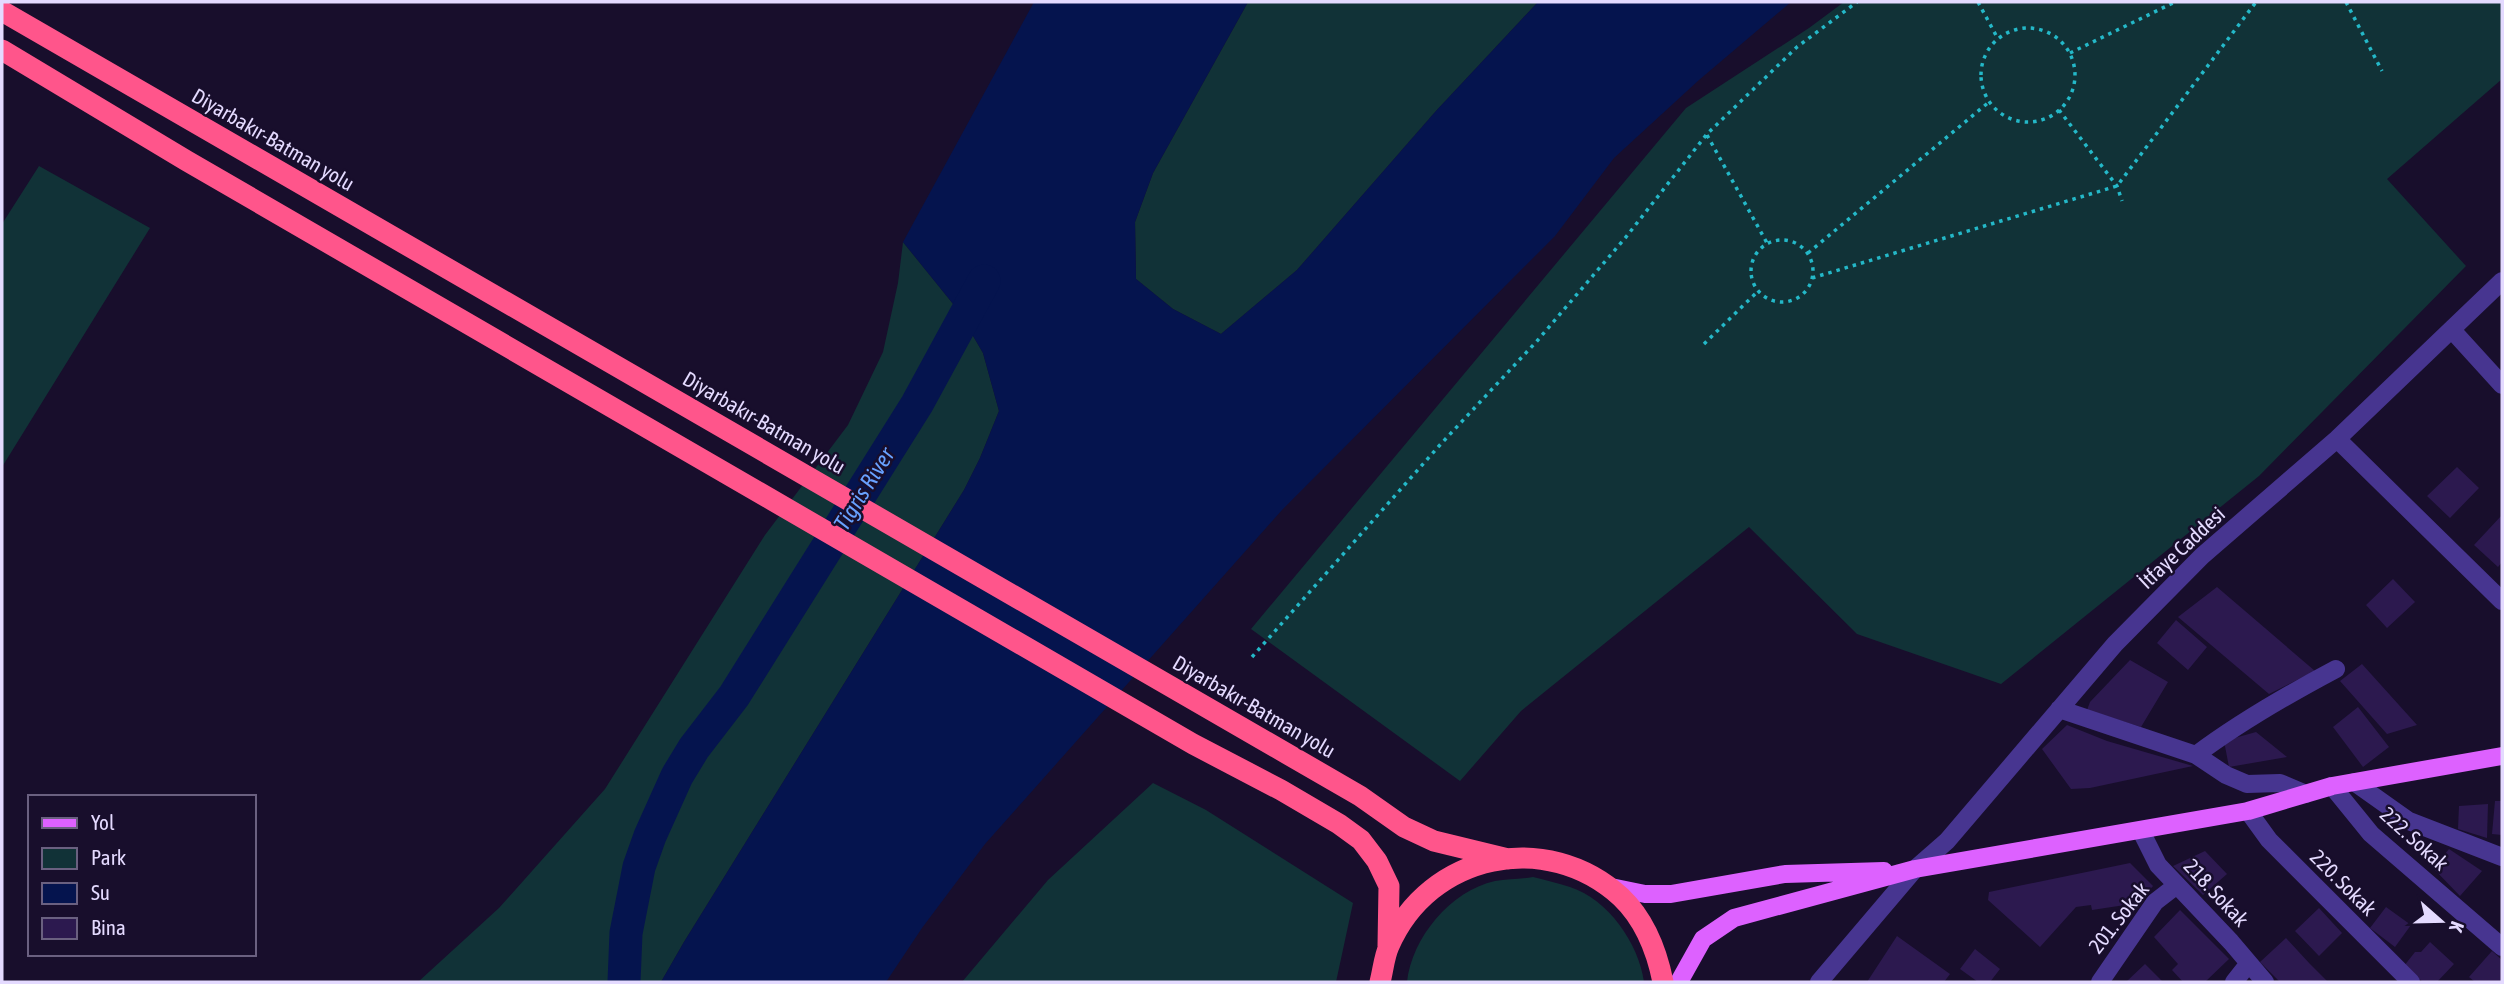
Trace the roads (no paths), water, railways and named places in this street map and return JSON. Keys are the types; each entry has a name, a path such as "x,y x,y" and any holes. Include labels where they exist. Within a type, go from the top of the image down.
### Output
{"highway":[{"name":"Diyarbakır-Batman yolu","path":"2,11 1360,796 1404,827 1434,841 1508,859"},
{"path":"2,50 187,161 1193,744 1339,824 1361,840 1377,861 1389,886 1388,946 1380,982"},
{"path":"1388,946 1413,906 1449,876 1492,859 1539,858 1584,871 1622,898 1650,936 1663,982"}],"main road":[{"path":"1679,982 1703,939 1734,918 1916,869 2248,811 2332,786 2502,756"},
{"path":"1606,886 1645,894 1671,894 1785,874 1916,869"}],"street":[{"name":"İtfaye Caddesi","path":"1819,982 1916,869 1947,841 2115,644 2202,556 2337,439 2502,281"},
{"path":"2452,330 2502,385"},
{"path":"2337,439 2502,601"},
{"path":"2196,755 2283,697 2336,669"},
{"path":"2059,709 2196,755 2226,775 2247,784 2280,783 2306,794"},
{"path":"2354,782 2409,821 2502,857"},
{"name":"222. Sokak","path":"2332,786 2371,834 2502,947"},
{"name":"220. Sokak","path":"2248,811 2269,840 2411,982"},
{"name":"218. Sokak","path":"2141,831 2158,865 2265,982"},
{"name":"201. Sokak","path":"2100,982 2155,902 2178,885"},
{"path":"2234,982 2249,963"}],"water":[{"path":"1034,2 1248,2 1153,173 1135,222 1136,279 1173,309 1221,334 1297,270 1436,111 1538,2 1791,2 1699,80 1614,158 1555,236 1282,510 985,844 922,928 886,982 661,982 964,490 999,411 983,353 958,310 903,242"}],"waterway":[{"name":"Tigris River","path":"624,982 626,933 639,867 677,776 694,748 734,696 917,404 984,281"}]}
